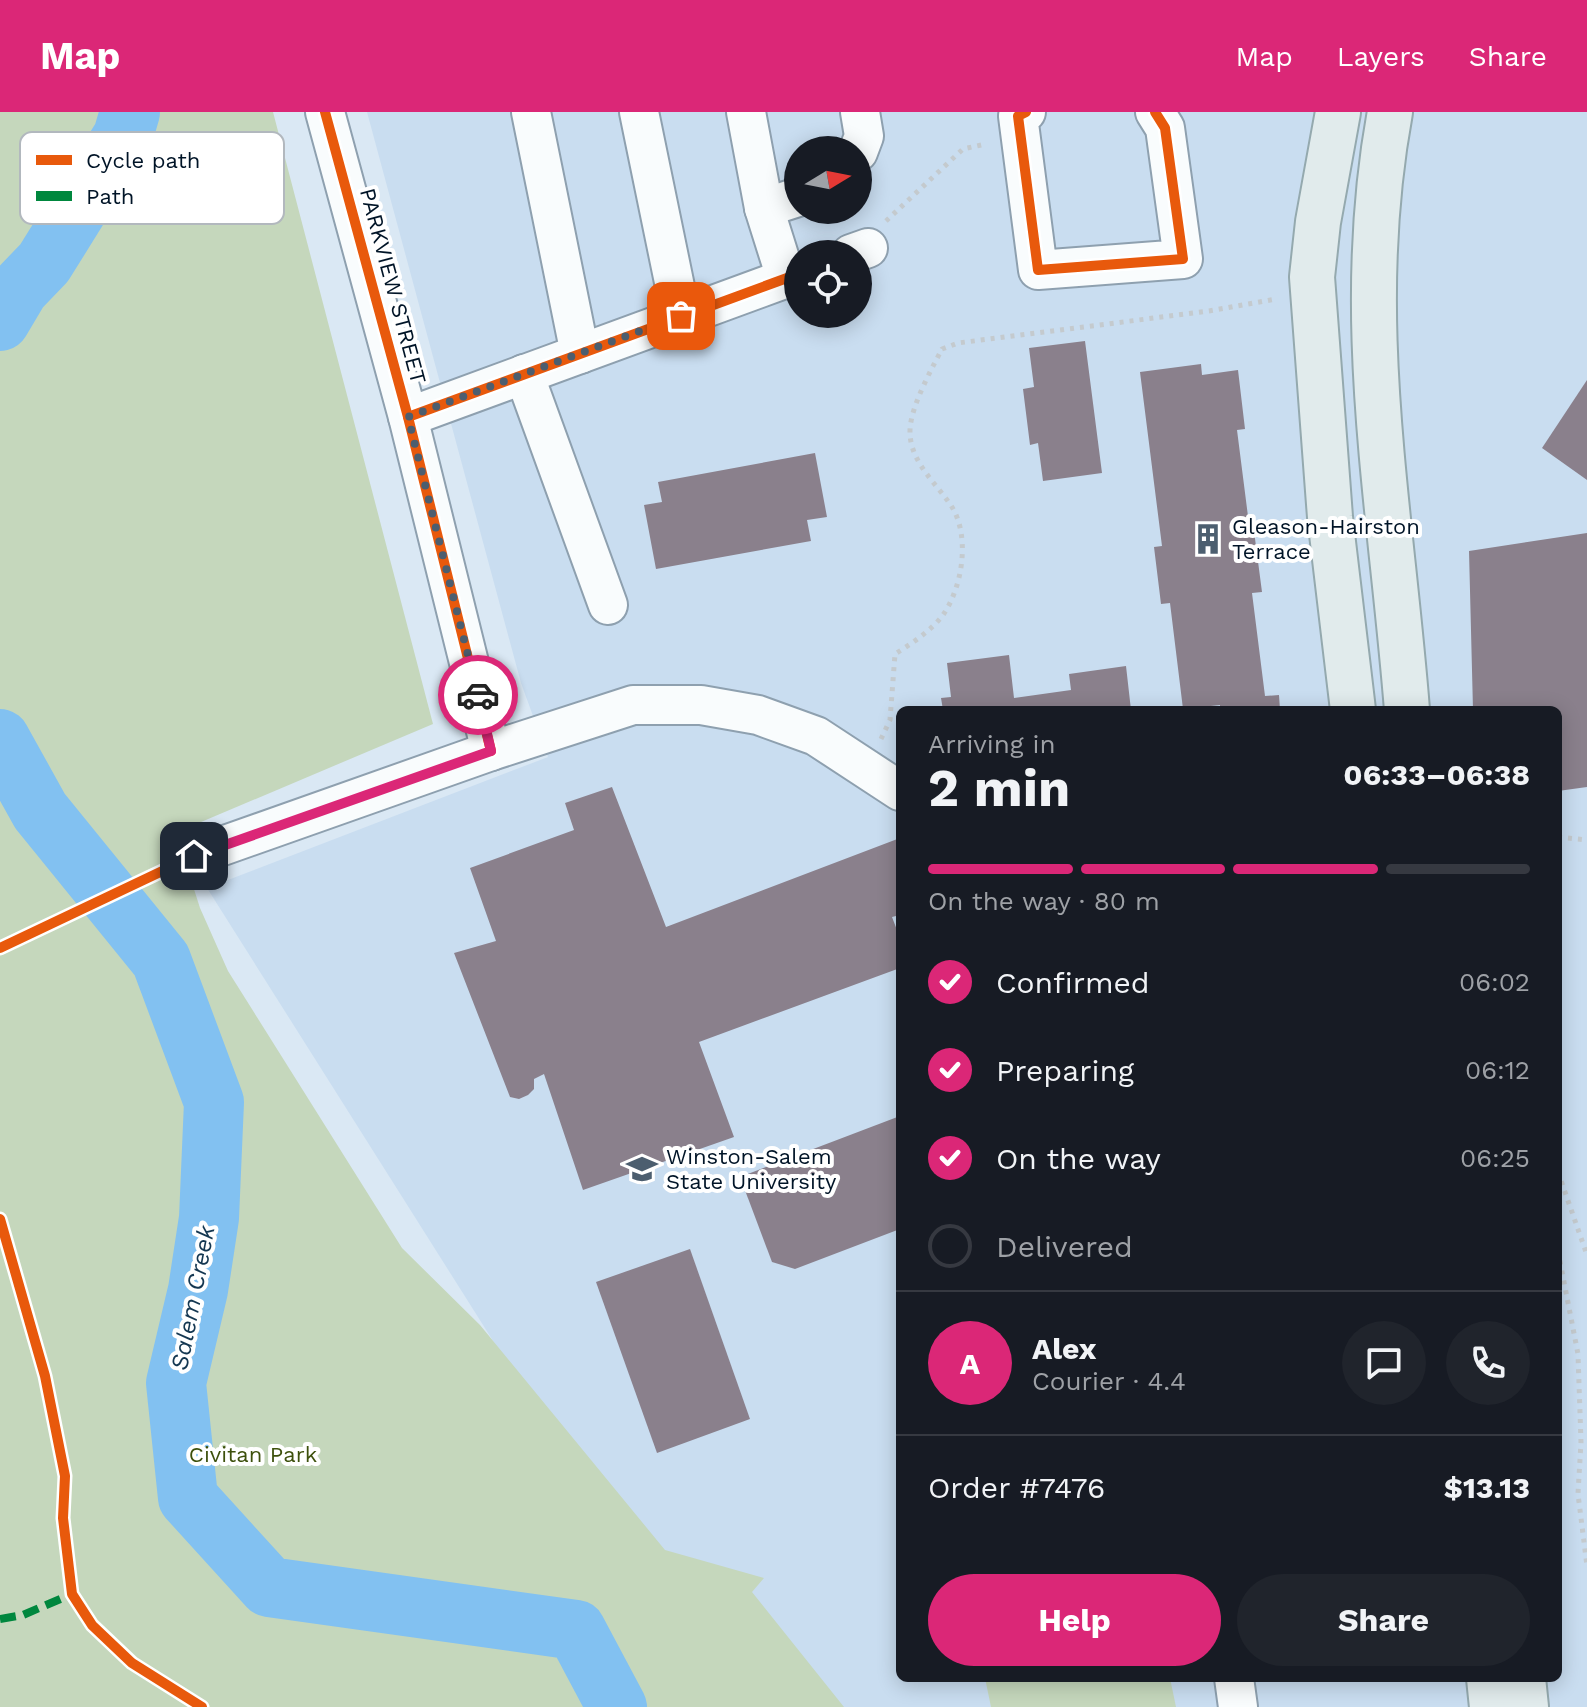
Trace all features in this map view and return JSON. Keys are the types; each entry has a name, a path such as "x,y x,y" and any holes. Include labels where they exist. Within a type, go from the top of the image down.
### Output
{"main road":[{"path":"1338,112 1318,222 1312,277 1330,517 1353,706"},
{"path":"1390,112 1380,166 1372,305 1379,447 1407,706"},
{"path":"1489,1682 1492,1707"},
{"path":"1523,1682 1526,1707"}],"street":[{"name":"PARKVIEW STREET","path":"325,112 408,417 491,751"},
{"path":"531,112 580,354"},
{"path":"639,112 681,316"},
{"path":"746,112 781,203 787,240"},
{"path":"860,112 864,136"},
{"path":"1024,124 1038,270 1183,259 1165,128 1155,112"},
{"path":"408,417 784,279"},
{"path":"524,374 608,605"},
{"path":"194,856 491,751 633,705 701,705 758,715 816,736 896,788"},
{"path":"1235,1682 1238,1707"}],"path":[{"path":"869,240 963,149 1024,124"},
{"path":"866,767 890,720 895,654 943,615 961,573 964,537 953,507 915,458 910,429 926,379 942,349 958,343 1209,311 1286,297 1313,298"},
{"path":"1562,837 1587,840"},
{"path":"1562,1183 1587,1255"},
{"path":"1562,1272 1578,1354 1581,1442 1578,1494 1587,1566"}],"shaded area":[{"name":"Winston-Salem State University","path":"367,112 1587,112 1587,1707 777,1707 562,1450 207,888 548,757 521,683"}],"green space":[{"name":"Civitan Park","path":"0,112 273,112 278,132 20,132 20,224 284,224 284,154 433,724 194,825 178,839 200,908 228,971 402,1248 480,1325 665,1550 764,1578 752,1592 844,1707 0,1707"},
{"path":"986,1682 1171,1682 1176,1707 991,1707"}],"building":[{"path":"1085,341 1102,473 1043,481 1038,443 1030,445 1023,389 1034,387 1029,348"},
{"name":"Gleason-Hairston Terrace","path":"1201,364 1202,375 1238,370 1245,429 1237,430 1250,532 1254,531 1262,592 1252,593 1265,696 1279,695 1280,706 1183,706 1170,603 1161,604 1154,547 1162,546 1140,372"},
{"path":"1587,380 1587,480 1542,448"},
{"path":"815,453 827,517 807,520 811,541 656,569 644,505 662,502 658,482"},
{"path":"1587,533 1587,787 1562,790 1562,706 1473,706 1469,551"},
{"path":"1009,655 1014,698 1071,690 1069,674 1126,666 1131,706 942,706 941,698 951,697 947,663"},
{"path":"612,787 666,927 896,840 896,916 892,917 896,928 896,969 699,1042 734,1137 583,1190 544,1074 534,1079 534,1089 528,1095 519,1099 510,1097 454,953 496,941 470,868 574,830 565,803"},
{"path":"896,1118 896,1231 795,1269 772,1262 740,1177"},
{"path":"690,1249 750,1419 657,1453 596,1282"}],"waterway":[{"name":"Salem Creek","path":"124,132 130,112"},
{"name":"Salem Creek","path":"0,321 19,289 44,263 68,224"},
{"name":"Salem Creek","path":"0,739 40,811 161,960 214,1102 209,1218 198,1290 176,1383 188,1498 269,1587 576,1630 617,1707"}],"marked path":[{"path":"0,1619 23,1615 72,1594"}],"cycle path":[{"path":"325,112 408,417 491,751"},
{"path":"1026,112 1018,116 1038,270 1183,259 1165,128 1155,112"},
{"path":"408,417 784,279"},
{"path":"0,948 194,856"},
{"path":"0,1219 45,1376 65,1476 63,1518 72,1594 92,1625 132,1663 202,1707"}],"way so far":[{"path":"478,695 408,417 681,316"}],"place":[{"name":"Gleason-Hairston Terrace","path":"1208,539"},
{"name":"Winston-Salem State University","path":"642,1169"}],"route":[{"path":"194,856 491,751 478,695"}]}
